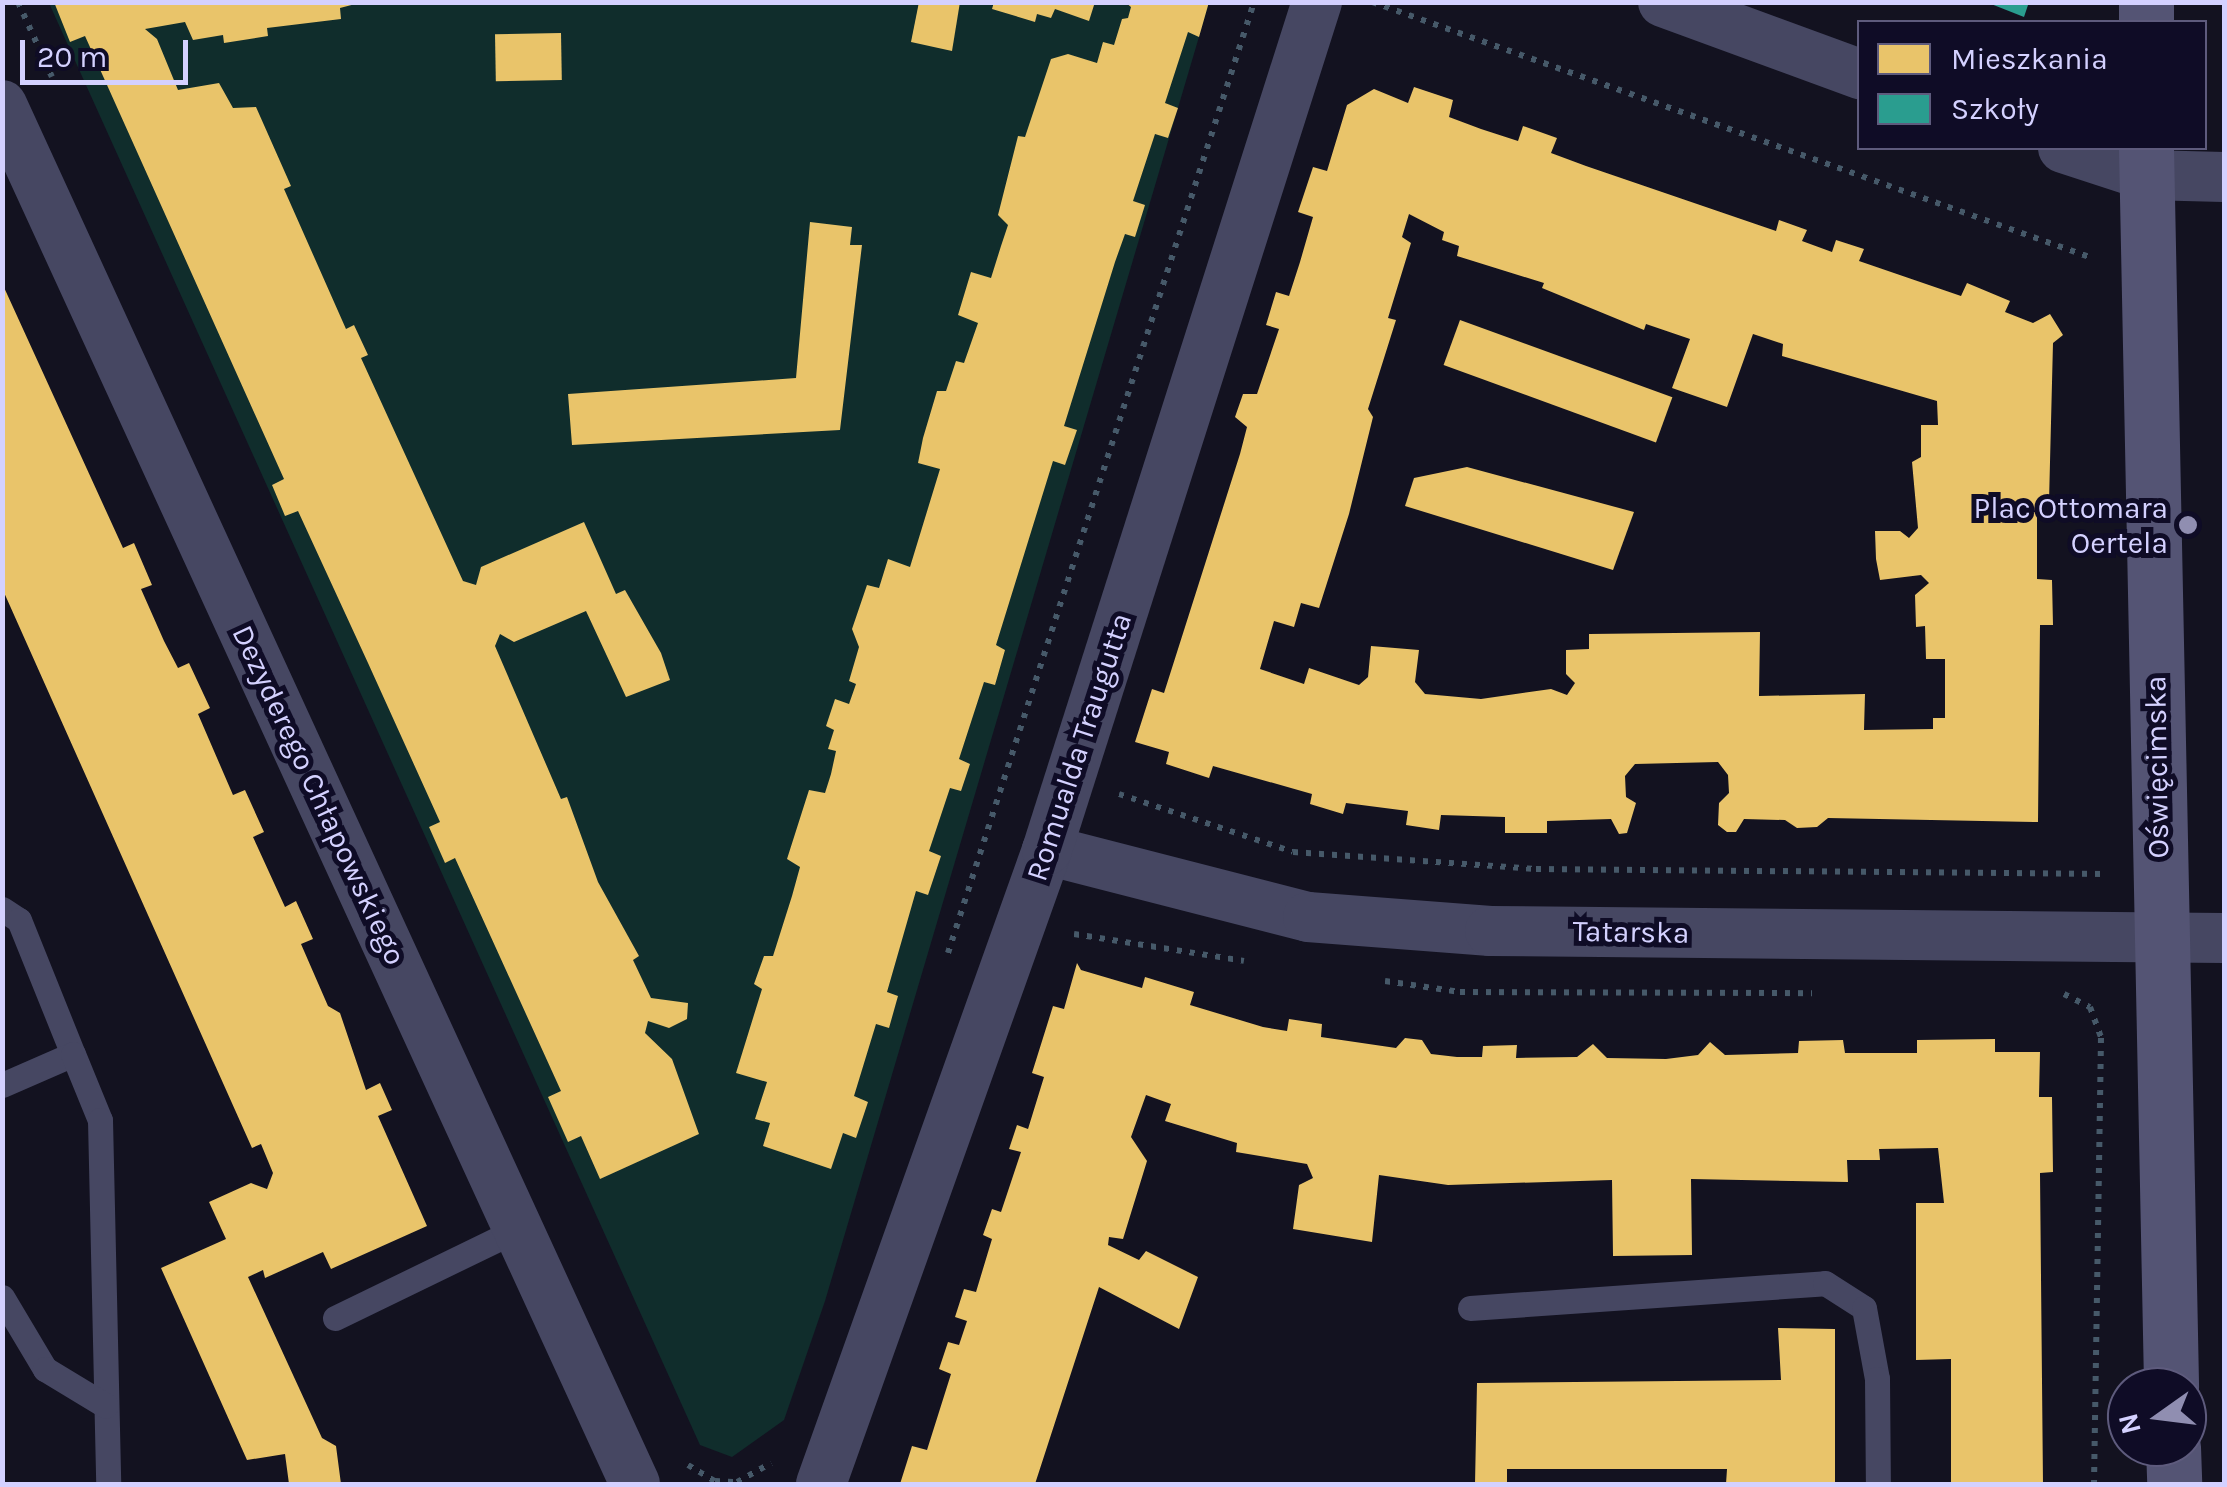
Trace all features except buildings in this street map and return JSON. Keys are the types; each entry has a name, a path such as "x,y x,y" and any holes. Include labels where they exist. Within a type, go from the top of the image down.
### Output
{"street":[{"name":"Romualda Traugutta","path":"821,1484 1047,850 1317,2"},
{"path":"1662,2 1857,73"},
{"name":"Dezyderego Chłapowskiego","path":"2,105 636,1484"},
{"path":"2076,150 2224,177"},
{"name":"Oświęcimska","path":"2146,161 2171,1367"},
{"name":"Tatarska","path":"1047,850 1308,917 1490,931 2224,938"}],"lane":[{"path":"8,919 100,1120 108,1484"},
{"path":"2,1085 73,1054"},
{"path":"335,1318 518,1228"},
{"path":"1470,1308 1825,1283 1864,1308 1877,1379 1878,1484"},
{"path":"2,1297 45,1369 106,1406"}],"path":[{"path":"944,966 1254,2"},
{"path":"1372,2 2098,260"},
{"path":"1114,786 1122,799 1293,852 1536,869 2113,874 2115,861"},
{"path":"1062,945 1068,935 1085,933 1248,962"},
{"path":"1370,979 1460,992 1828,993"},
{"path":"2045,994 2065,994 2090,1007 2101,1038 2094,1484"},
{"path":"682,1455 690,1468 728,1483 762,1471 780,1455"}],"green space":[{"path":"49,3 1209,3 825,1301 784,1420 732,1457 700,1445"}],"place":[{"name":"Plac Ottomara Oertela","path":"2188,525"}]}
